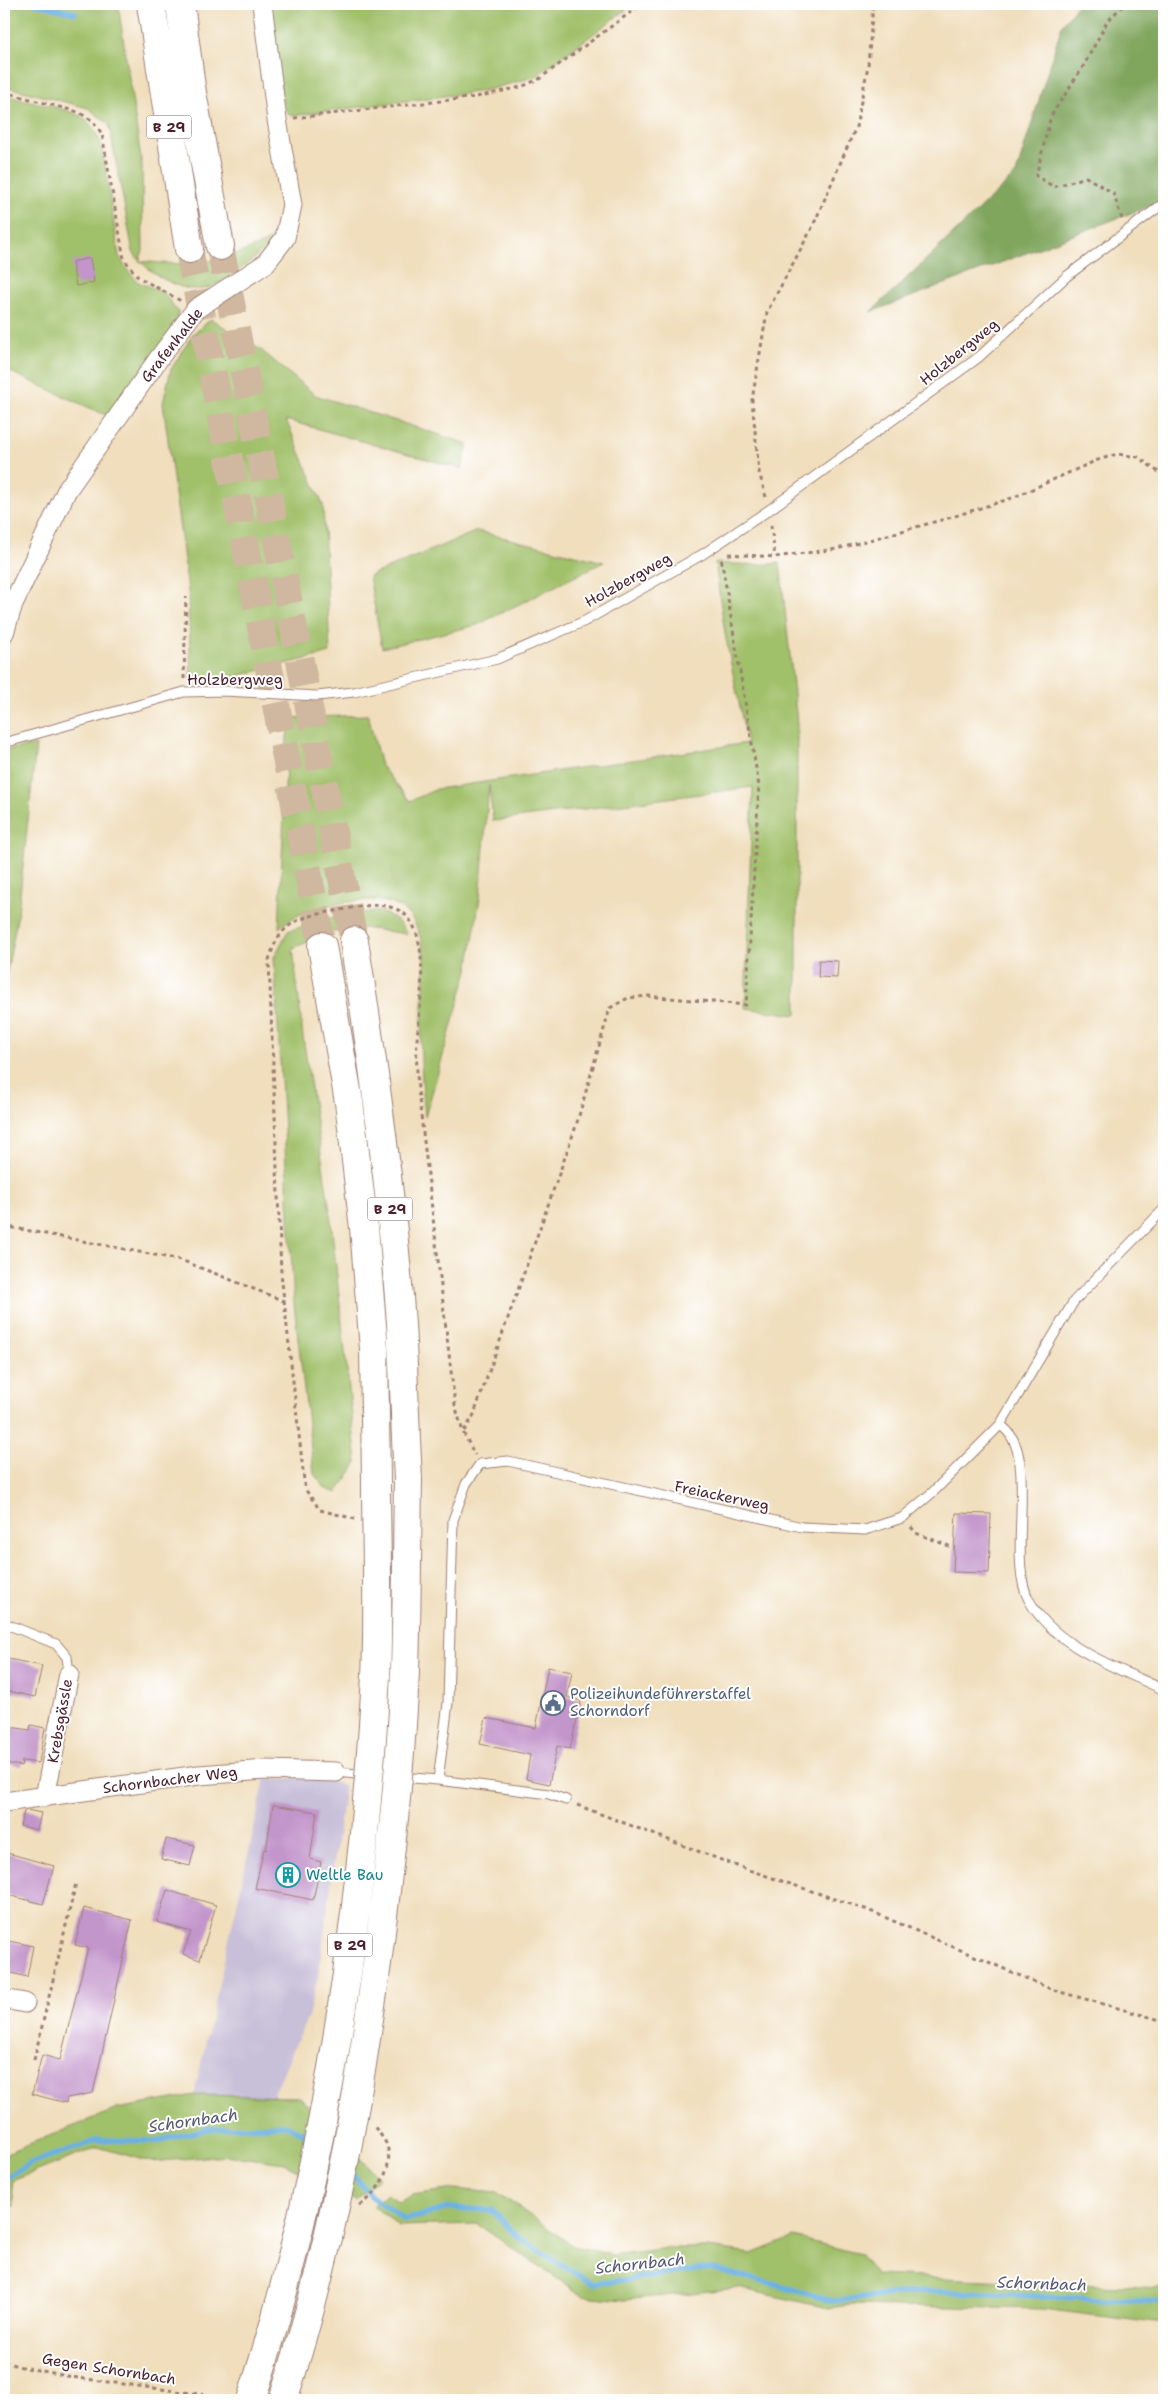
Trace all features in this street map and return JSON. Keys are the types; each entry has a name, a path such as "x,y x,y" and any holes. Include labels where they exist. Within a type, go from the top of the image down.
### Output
{"highway":[{"name":"B 29","path":"151,4 189,249"},
{"name":"B 29","path":"180,4 192,87 220,246"},
{"name":"B 29","path":"283,2400 294,2365 336,2202 370,2012 393,1844 404,1682 408,1478 401,1323 377,1091 354,941"},
{"name":"B 29","path":"242,2400 263,2364 303,2212 341,2012 364,1840 376,1674 374,1349 364,1228 349,1102 322,946"}],"street":[{"name":"Grafenhalde","path":"4,633 13,604 67,490 196,309 265,264 285,238 292,205 277,120 262,4"},
{"name":"Krebsgässle","path":"45,1797 69,1674"},
{"name":"Schornbacher Weg","path":"4,1802 199,1775 266,1770 336,1772"},
{"path":"4,1998 25,2003"}],"lane":[{"name":"Holzbergweg","path":"8,742 184,692 224,691 317,696 344,693 497,659 585,621 703,554 769,510 979,358 1067,276 1164,204"},
{"path":"4,734 8,742"},
{"name":"Freiackerweg","path":"480,1464 508,1461 802,1527 865,1530 902,1518 933,1492 1000,1425 1074,1302 1164,1209"},
{"path":"1000,1425 1008,1430 1018,1448 1022,1501 1020,1576 1029,1600 1046,1623 1067,1640 1164,1690"},
{"path":"438,1780 448,1703 453,1520 466,1484 480,1464"},
{"name":"Krebsgässle","path":"4,1623 56,1644 67,1657 69,1674"},
{"path":"336,1772 438,1780 549,1794 566,1800"}],"path":[{"path":"277,120 476,97 521,87 539,79 642,4"},
{"path":"775,557 769,510 759,472 752,400 767,312 813,226 856,127 868,66 873,4"},
{"path":"1124,4 1107,22 1084,65 1050,116 1036,176 1054,186 1086,177 1113,193 1127,231"},
{"path":"4,92 78,112 93,121 102,134 124,259 138,277 196,309"},
{"path":"463,1432 473,1417 576,1126 610,1008 628,998 648,996 746,1005 759,786 720,553 775,557 837,549 1012,498 1095,461 1117,454 1138,457 1164,476"},
{"path":"184,692 186,597"},
{"path":"320,1510 305,1489 281,1273 269,960 273,944 286,927 306,916 375,905 399,910 412,921 419,945 421,997 417,1042 418,1090 455,1405 463,1432 480,1464"},
{"path":"4,1226 181,1260 284,1302"},
{"path":"902,1518 916,1533 954,1548"},
{"path":"566,1800 737,1866 868,1910 1053,1990 1164,2021"},
{"path":"34,2060 76,1883"},
{"path":"363,2203 379,2188 387,2169 388,2147 370,2121"},
{"name":"Gegen Schornbach","path":"4,2361 17,2366 78,2378 242,2400"}],"shaded area":[{"path":"320,1777 345,1786 318,1976 308,2016 272,2098 194,2095 265,1779"}],"green space":[{"path":"4,4 118,4 142,165 143,251 139,260 133,252 109,124 88,108 4,86"},
{"path":"269,4 634,4 535,77 483,91 291,116 283,107"},
{"path":"1078,4 1164,4 1164,197 1155,204 871,312 1016,174 1062,25"},
{"path":"4,95 69,111 79,115 91,126 102,146 119,256 138,282 163,292 178,312 176,323 110,417 4,369"},
{"path":"278,236 240,270 213,286 203,289 192,289 168,282 140,261 195,263 210,261 242,252"},
{"path":"211,319 261,350 315,395 468,444 462,469 286,420 323,505 330,653 209,683 191,683 188,590 163,403 171,369 194,333"},
{"path":"477,531 604,562 477,625 382,648 369,576"},
{"path":"715,563 757,565 780,563 797,722 797,1015 745,1008 753,787 493,821 489,785 480,897 468,970 425,1117 421,1047 424,967 422,945 416,925 404,910 385,901 357,901 325,906 306,912 296,916 279,928 288,718 368,715 381,766 410,801 437,789 747,743 725,634"},
{"path":"36,745 18,913 4,988 4,750"},
{"path":"377,911 395,919 407,934 363,928 332,932 293,948 303,1037 330,1211 357,1463 337,1493 326,1489 314,1474 294,1304 274,957 288,931 330,918"},
{"path":"194,2095 300,2097 379,2178 356,2200 284,2163 226,2155 151,2162 98,2147 12,2181 14,2206 4,2216 4,2154 117,2109"},
{"path":"454,2189 498,2193 573,2246 612,2255 668,2248 708,2248 751,2254 794,2237 860,2254 876,2275 1164,2288 1164,2324 1042,2309 851,2305 828,2308 738,2288 624,2300 583,2296 477,2224 399,2226 373,2206 387,2194 399,2202 412,2195"}],"building":[{"path":"90,258 94,282 76,286 72,262"},
{"path":"819,960 838,961 837,978 818,977"},
{"path":"956,1513 991,1514 989,1573 953,1572"},
{"path":"4,1658 42,1666 35,1697 4,1690"},
{"path":"548,1667 572,1672 567,1697 581,1701 570,1749 557,1746 549,1784 526,1779 530,1755 480,1744 486,1718 536,1728"},
{"path":"31,1725 45,1728 39,1763 22,1761 21,1766 4,1763 4,1726 30,1730"},
{"path":"273,1805 317,1812 310,1859 321,1862 313,1900 255,1888 264,1849 266,1850"},
{"path":"24,1811 41,1813 37,1830 20,1826"},
{"path":"166,1839 195,1845 190,1866 161,1859"},
{"path":"4,1852 54,1866 43,1904 4,1894"},
{"path":"167,1890 216,1905 200,1960 183,1954 191,1932 157,1922"},
{"path":"84,1908 132,1920 93,2093 67,2098 66,2103 32,2094 42,2055 60,2060 88,1948 75,1945"},
{"path":"4,1940 33,1946 27,1977 4,1971"}],"waterway":[{"path":"36,4 75,13"},
{"name":"Schornbach","path":"4,2176 7,2177 33,2162 98,2140 156,2141 208,2129 286,2125 312,2138"},
{"name":"Schornbach","path":"350,2171 371,2196 405,2220 449,2208 491,2210 520,2239 593,2284 711,2268 835,2301 925,2291 1164,2302"}],"tunnel":[{"path":"220,246 354,941"},
{"path":"189,249 322,946"}],"place":[{"name":"Polizeihundeführerstaffel Schorndorf","path":"553,1703"},
{"name":"Weltle Bau","path":"288,1875"}]}
